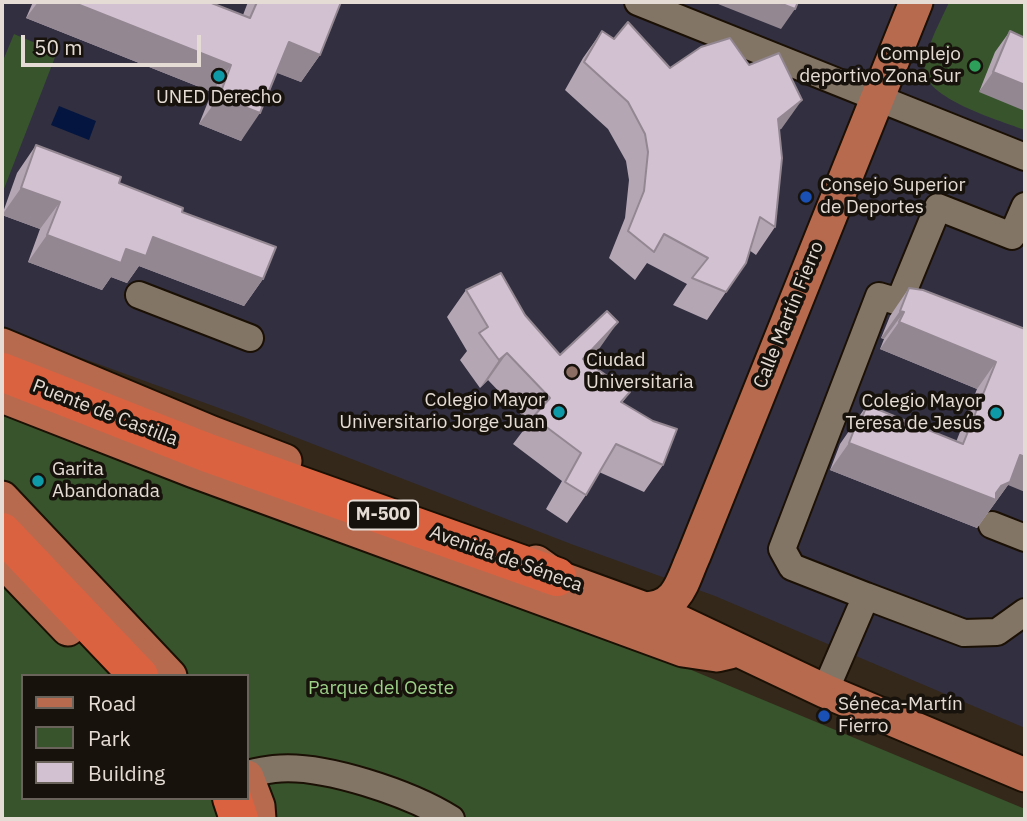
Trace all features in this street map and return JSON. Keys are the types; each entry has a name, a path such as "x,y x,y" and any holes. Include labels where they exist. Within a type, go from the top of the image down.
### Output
{"highway":[{"name":"Puente de Castilla","path":"2,372 208,453"},
{"name":"Avenida de Séneca","path":"208,453 557,577"},
{"path":"2,532 137,674"},
{"path":"233,800 239,819"}],"main road":[{"name":"Calle Martín Fierro","path":"665,609 694,555 916,2"},
{"path":"2,345 212,433 499,541 532,559 557,577"},
{"path":"2,396 194,471 683,650 716,655 738,649"},
{"path":"2,498 168,674"},
{"path":"2,560 111,674"},
{"name":"Avenida de Séneca","path":"557,577 665,609 738,649 825,691 1025,775"},
{"path":"248,779 258,806 259,819"},
{"path":"219,800 228,819"}],"street":[{"path":"638,2 1025,158"},
{"path":"1025,205 1019,239 937,207 900,302 879,296 782,549 792,567 964,633 997,632 1025,612"},
{"path":"139,295 250,338"},
{"path":"992,525 1025,538"},
{"path":"825,691 866,596"},
{"path":"248,776 276,768 324,772 368,782 451,819"}],"shaded area":[{"name":"Ciudad Universitaria","path":"2,2 1025,2 1025,728 715,596 571,544 238,415 2,329"}],"green space":[{"name":"Complejo deportivo Zona Sur","path":"949,2 1025,2 1025,130 953,101 930,83 925,73 926,57"},
{"path":"14,34 57,52 2,194 2,63"},
{"name":"Parque del Oeste","path":"2,400 665,659 1025,809 1025,819 2,819"}],"water":[{"path":"59,106 96,121 89,140 51,125"}],"building":[{"path":"72,2 209,2 250,18 257,2 341,2 320,55 289,42 260,113 219,97 231,65"},
{"path":"777,2 798,2 795,9"},
{"path":"628,22 670,68 701,47 730,38 749,65 779,53 802,100 778,119 782,158 775,227 760,217 746,263 726,292 692,278 708,258 664,234 654,252 628,231 644,191 648,152 645,134 628,102 584,62 602,31 614,39"},
{"path":"1010,31 1025,38 1025,85 993,72"},
{"path":"36,145 121,177 119,183 183,208 182,212 276,247 263,279 153,237 146,256 126,249 121,263 47,235 60,202 21,188"},
{"path":"501,273 525,315 560,355 607,311 618,322 583,359 630,392 621,402 653,421 677,429 663,465 616,444 586,495 565,482 581,453 533,417 550,398 507,353 499,360 479,333 488,327 466,290"},
{"path":"909,288 923,290 1025,329 1025,457 1020,455 1010,482 1001,486 996,493 996,500 849,443 867,405 963,444 996,362 899,322 904,312 900,311"}],"place":[{"name":"Complejo deportivo Zona Sur","path":"975,66"},
{"name":"UNED Derecho","path":"219,76"},
{"name":"Consejo Superior de Deportes","path":"806,197"},
{"name":"Ciudad Universitaria","path":"572,372"},
{"name":"Colegio Mayor Universitario Jorge Juan","path":"559,412"},
{"name":"Colegio Mayor Teresa de Jesús","path":"996,413"},
{"name":"Garita Abandonada","path":"38,481"},
{"name":"Séneca-Martín Fierro","path":"824,716"}]}
